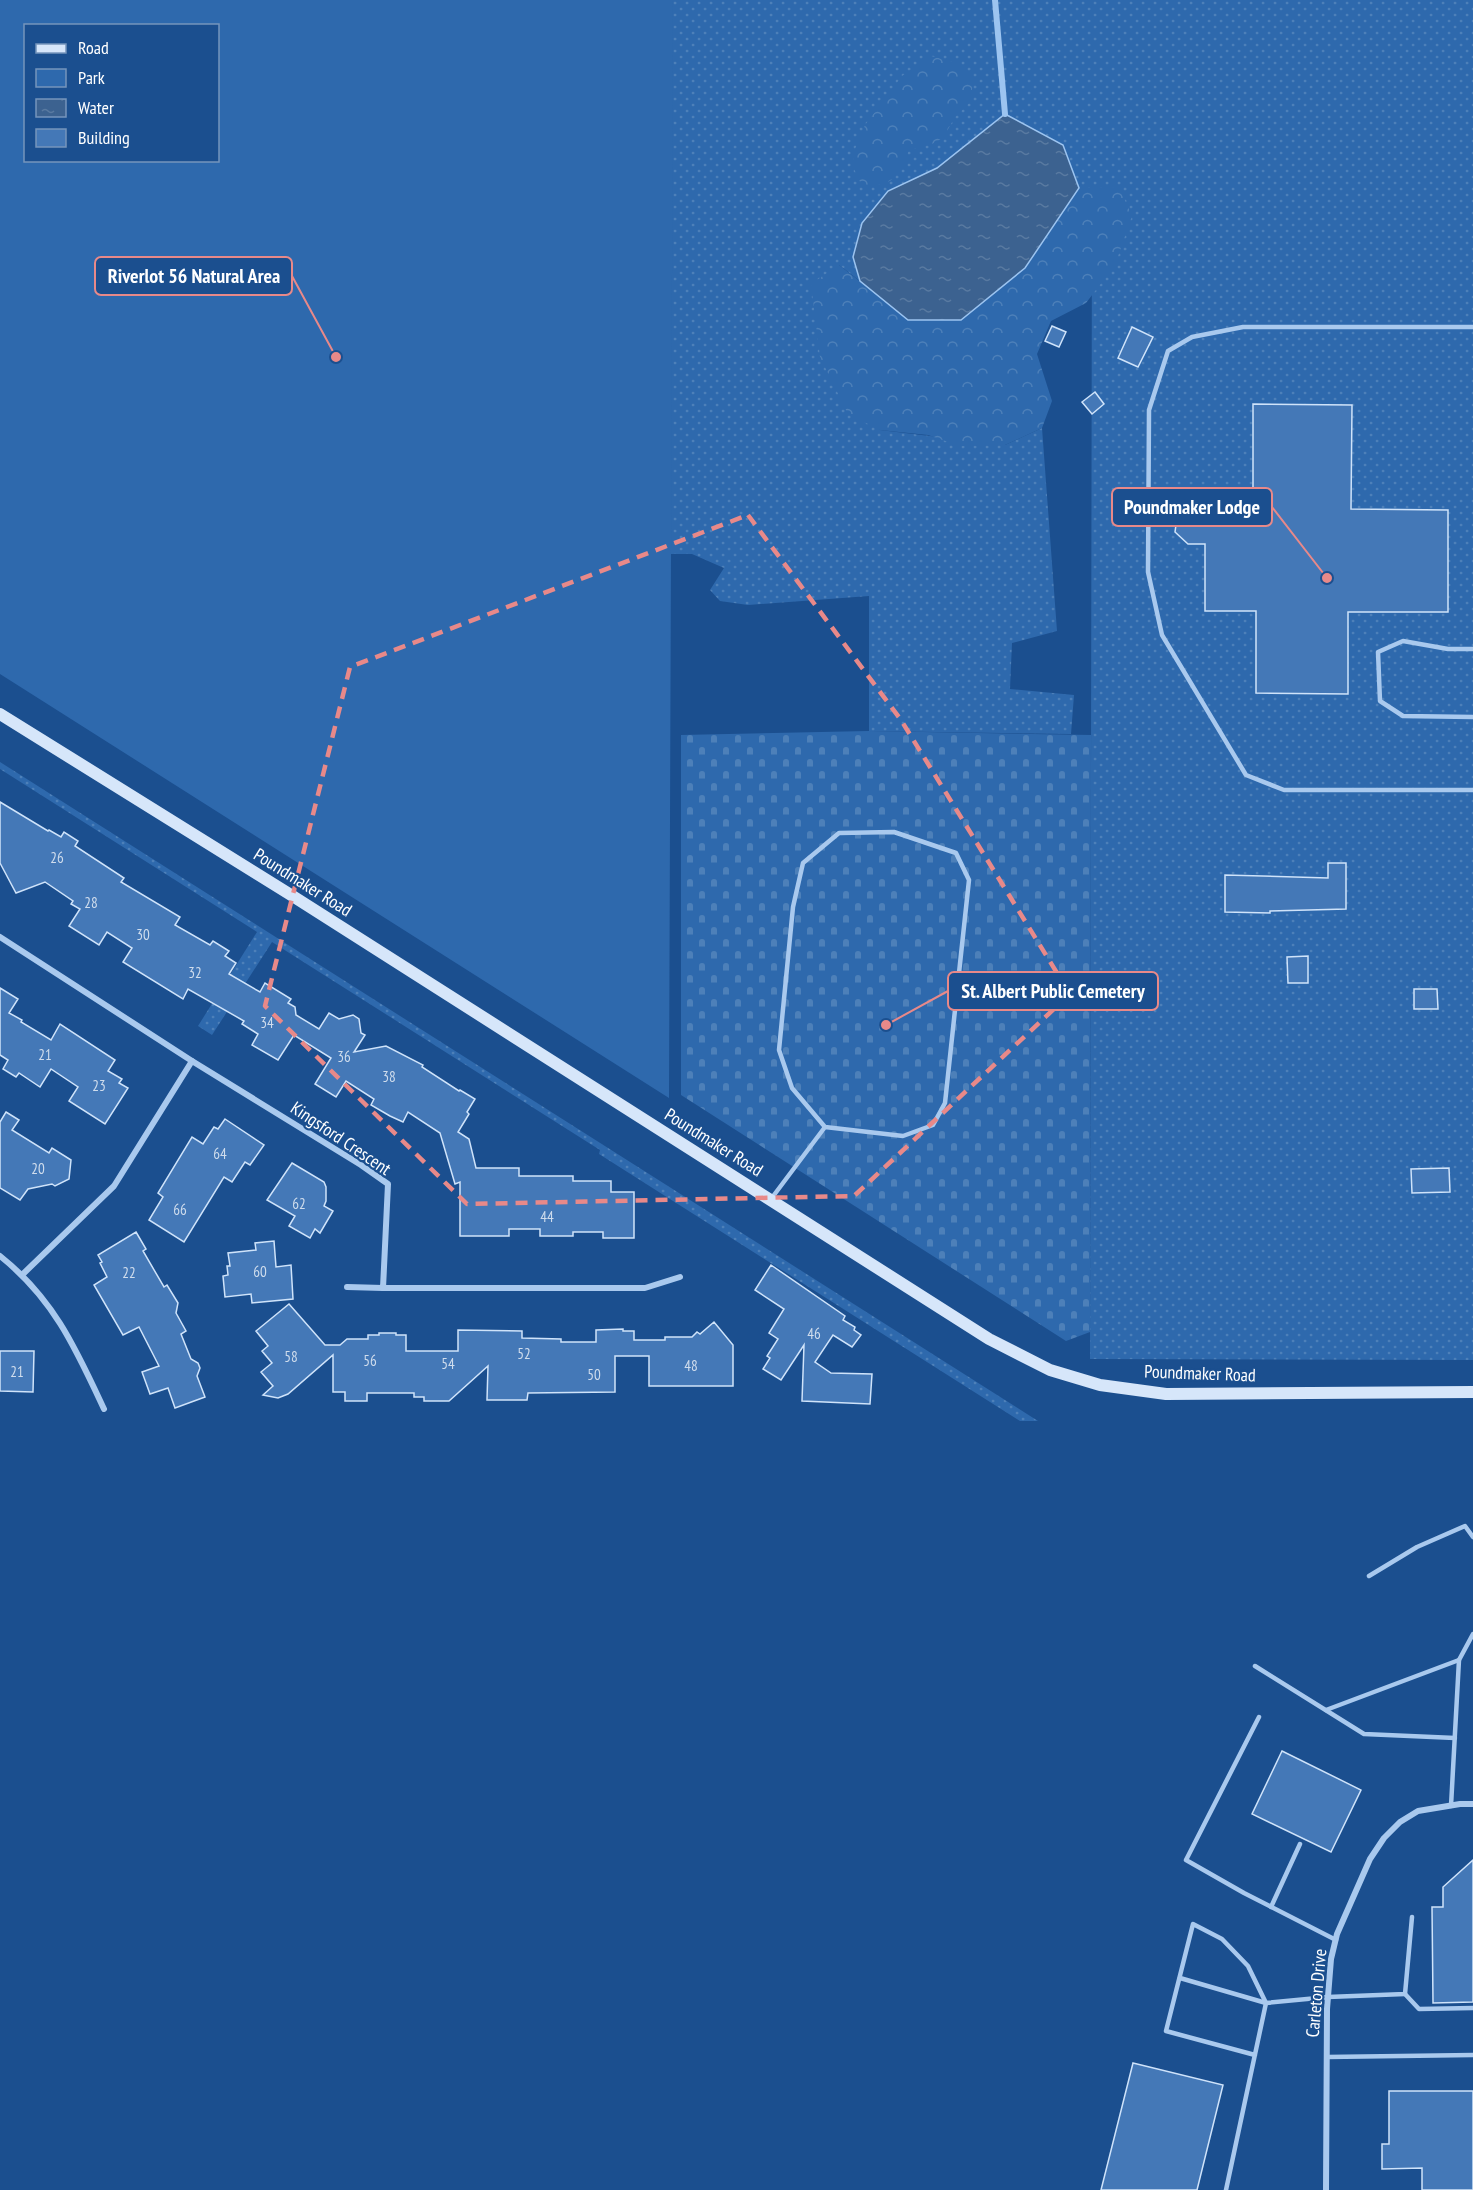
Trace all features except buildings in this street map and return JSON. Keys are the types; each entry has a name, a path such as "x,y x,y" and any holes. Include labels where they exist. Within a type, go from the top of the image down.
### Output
{"street":[{"name":"Poundmaker Road","path":"0,714 771,1199 989,1339 1050,1371 1100,1385 1166,1394 1473,1392"},
{"name":"Kingsford Crescent","path":"0,938 388,1184 383,1288"},
{"path":"23,1274 114,1185 192,1061"},
{"path":"0,1256 23,1274 72,1340 104,1409"},
{"path":"347,1287 645,1288 680,1277"},
{"name":"Carleton Drive","path":"1326,2190 1328,1997 1335,1940 1370,1859 1384,1838 1400,1822 1418,1811 1473,1804"}],"lane":[{"path":"1473,327 1243,327 1192,337 1168,351 1149,410 1148,572 1162,635 1246,776 1284,790 1473,790"},
{"path":"1473,649 1448,649 1402,641 1378,651 1380,701 1403,716 1473,717"},
{"path":"894,832 956,853 969,880 945,1103 933,1125 903,1136 825,1127 792,1088 779,1050 793,907 803,863 839,833 894,832"},
{"path":"771,1199 825,1127"},
{"path":"1369,1576 1417,1547 1465,1526 1473,1537"},
{"path":"1451,1806 1460,1660 1473,1634"},
{"path":"1326,1710 1460,1660"},
{"path":"1256,1666 1364,1734 1455,1738"},
{"path":"1259,1717 1186,1860 1335,1940"},
{"path":"1271,1907 1300,1844"},
{"path":"1412,1917 1405,1994 1419,2009 1473,2008"},
{"path":"1226,2190 1255,2055 1266,2003 1248,1966 1222,1939 1193,1924 1166,2031 1255,2055"},
{"path":"1180,1978 1266,2003 1328,1997 1405,1994"},
{"path":"1327,2057 1473,2055"}],"highlighted area":[{"path":"748,515 901,720 1070,994 854,1196 467,1204 265,1006 350,667"}],"green space":[{"path":"0,0 201,24 24,24 24,162 219,162 219,158 311,0 1473,0 1473,1360 1090,1359 1092,188 1079,188 1063,145 1005,114 937,168 888,192 862,223 853,257 860,281 839,265 880,430 1005,445 1042,428 1057,631 1012,643 1010,689 1074,695 1071,734 869,731 869,596 748,605 720,601 710,590 724,568 692,554 671,554 664,587 17,279"},
{"path":"0,0 673,0 669,1098 0,674"},
{"path":"931,56 957,63 974,80 969,103 955,117 943,138 932,144 909,150 897,174 888,182 862,186 854,169 853,154 865,125 902,76"},
{"path":"1119,187 1132,216 1115,265 1086,303 1051,321 1037,354 1052,401 1042,428 1005,445 960,446 928,435 880,430 848,414 820,357 811,284 839,265 908,319 1025,268 1079,188"},
{"path":"869,731 1091,735 1090,1332 1066,1341 681,1095 681,735"},
{"path":"0,762 1038,1421 1020,1421 599,1154 600,1150 272,942 212,1035 198,1026 257,932 0,769"}],"water":[{"path":"1005,114 1063,145 1079,188 1025,268 961,320 908,320 860,281 853,257 862,223 888,191 937,168"}],"waterway":[{"path":"995,0 1005,114"}],"place":[{"name":"Riverlot 56 Natural Area","path":"336,357"},
{"name":"Poundmaker Lodge","path":"1327,578"},
{"name":"St. Albert Public Cemetery","path":"886,1025"}]}
